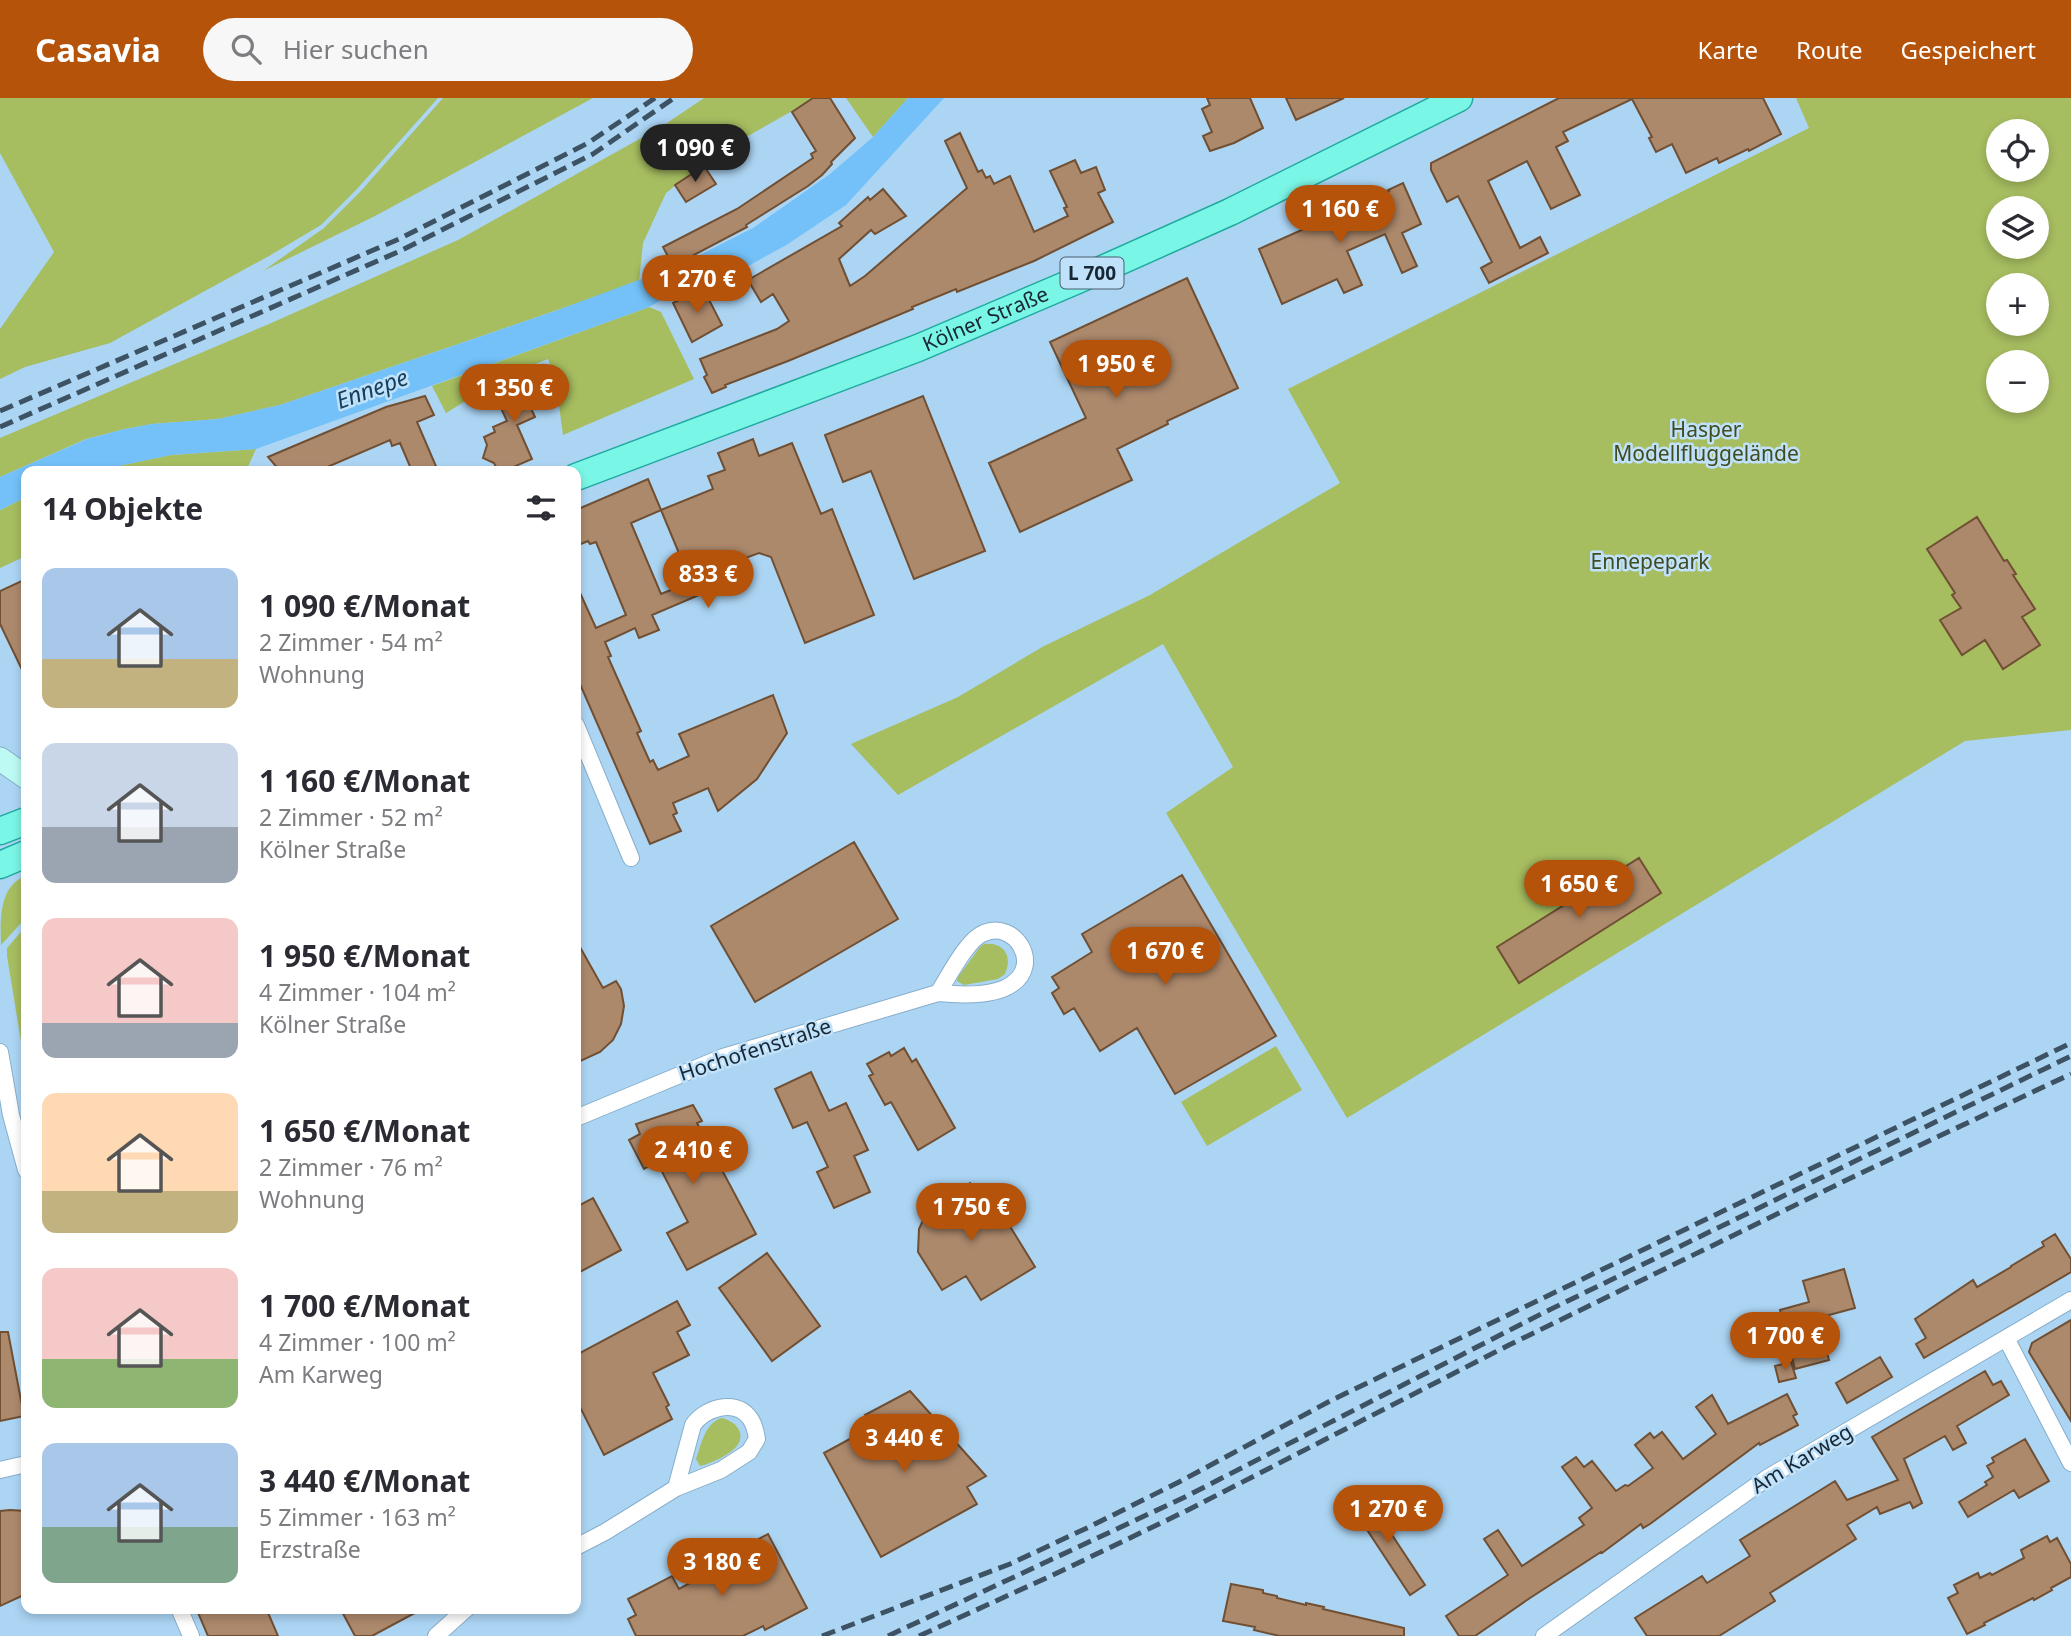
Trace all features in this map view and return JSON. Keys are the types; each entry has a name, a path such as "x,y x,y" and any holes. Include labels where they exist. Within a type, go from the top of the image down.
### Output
{"main road":[{"name":"Kölner Straße","path":"581,475 918,348 1087,276 1261,197 1459,98"},
{"path":"0,759 21,774"},
{"path":"0,831 21,823"},
{"path":"0,865 21,856"}],"street":[{"path":"581,737 631,858"},
{"name":"Hochofenstraße","path":"581,1116 723,1057 937,993 965,995 1000,990 1012,985 1019,978 1026,956 1024,948 1017,939 1007,933 984,932 974,939 937,993"},
{"path":"0,1052 21,1150"},
{"name":"Am Karweg","path":"1544,1636 1767,1478 2071,1300"},
{"path":"2006,1338 2071,1463"},
{"path":"581,1544 676,1488 721,1470 749,1452 757,1439 749,1416 742,1410 721,1407 699,1417 693,1425 676,1488"},
{"path":"0,1470 21,1465"},
{"path":"182,1614 191,1636"},
{"path":"436,1636 460,1614"}],"green space":[{"path":"0,98 438,98 321,225 110,343 25,367 0,379 0,329 54,252 0,153"},
{"path":"443,98 593,98 375,216 263,271 324,228 360,192"},
{"path":"704,98 815,98 711,157 666,193 643,243 639,282 280,405 218,419 152,424 86,439 0,477 0,438 269,324 458,240 661,127"},
{"path":"846,98 908,98 873,137"},
{"name":"Ennepepark","path":"1796,98 2071,98 2071,730 1965,741 1347,1118 1166,813 1233,767 1163,644 898,795 851,744 958,697 1044,646 1150,595 1340,483 1288,389 1809,128"},
{"path":"649,307 661,312 694,379 563,435 556,384 548,359 508,375 446,413 432,386"},
{"path":"256,449 248,466 118,466 171,455"},
{"path":"21,500 21,558 0,568 0,510"},
{"path":"21,878 21,923 1,945 3,905 15,882"},
{"path":"21,932 21,1041 7,956 7,948"},
{"path":"984,944 997,945 1005,951 1008,961 1005,974 998,979 964,985 957,981 958,977"},
{"path":"1276,1046 1302,1090 1207,1146 1181,1102"},
{"path":"721,1418 731,1421 738,1428 741,1437 739,1442 724,1456 700,1466 696,1459 704,1435 715,1421"}],"water":[{"name":"Ennepe","path":"908,98 944,98 846,205 788,244 750,265 680,290 649,307 256,449 171,455 118,466 25,466 87,439 125,429 218,419 280,405 555,311 682,264 753,228 830,174 873,137"},
{"path":"21,468 21,500 0,510 0,477"}],"building":[{"path":"813,98 830,98 855,138 822,175 808,186 746,225 747,227 673,266 663,247 737,209 813,158 811,154 816,151 792,112"},
{"path":"1207,98 1250,98 1263,128 1234,143 1210,151 1203,136 1212,132 1202,109 1210,105"},
{"path":"1286,98 1344,98 1296,120"},
{"path":"1559,98 1763,98 1781,134 1749,151 1748,149 1719,163 1717,158 1686,173 1672,144 1656,152 1649,138 1652,137 1632,99 1563,132 1568,141 1556,147 1580,195 1551,209 1527,161 1488,181 1520,248 1540,237 1548,253 1489,283 1481,268 1492,262 1458,196 1447,202 1431,170 1431,163"},
{"path":"960,133 978,172 982,170 986,178 990,176 994,184 1010,176 1034,232 1068,216 1064,208 1067,207 1050,171 1075,160 1081,173 1096,167 1105,190 1098,193 1113,222 1034,261 912,307 913,309 725,385 726,387 712,393 704,377 707,375 700,359 777,329 789,321 773,294 761,302 748,280 842,226 839,223 868,197 870,200 883,189 906,216 875,234 871,230 839,259 850,286 865,276 967,188 945,141"},
{"path":"704,166 716,184 686,202 675,185"},
{"path":"1403,183 1421,224 1402,233 1417,266 1402,273 1385,234 1347,251 1362,285 1344,293 1337,279 1282,304 1259,249"},
{"path":"1187,278 1238,388 1167,421 1168,424 1117,449 1132,480 1020,532 989,463 1086,418 1050,342"},
{"path":"703,288 722,325 692,342 673,303"},
{"path":"543,365 550,382 524,393 535,417 517,425 532,459 516,466 496,466 483,458 487,445 484,437 495,432 493,427 507,421 499,404 523,393 515,373"},
{"path":"425,396 434,415 417,422 436,466 410,466 400,443 392,446 390,440 330,466 276,466 268,457 386,407"},
{"path":"923,396 985,551 914,579 871,471 843,482 825,435"},
{"path":"753,439 759,456 792,443 821,514 832,509 874,615 805,643 771,557 759,553 726,565 732,581 652,615 659,630 639,638 635,628 605,642 611,656 608,657 641,731 637,733 650,762 653,760 658,770 689,756 679,734 773,695 787,733 757,779 718,811 708,788 673,803 677,813 673,815 681,831 650,844 581,686 581,595 596,628 626,615 596,542 581,544 581,508 648,479 661,510 713,489 708,476 725,470 718,453","holes":["661,510 691,582 661,594 631,523"]},
{"path":"1977,517 2004,561 2007,560 2016,574 2013,575 2035,609 2022,617 2040,645 2003,669 1985,640 1962,655 1940,620 1961,608 1952,595 1955,593 1927,549"},
{"path":"21,581 21,668 0,624 0,591"},
{"path":"854,842 898,919 755,1002 711,926"},
{"path":"1639,858 1661,893 1519,983 1497,947"},
{"path":"1182,875 1276,1036 1175,1094 1137,1028 1100,1051 1074,1008 1064,1014 1052,993 1059,988 1052,977 1092,952 1082,934"},
{"path":"581,949 603,988 616,981 621,989 624,1006 621,1024 613,1040 600,1052 581,1061"},
{"path":"904,1048 912,1062 916,1059 955,1128 918,1150 891,1102 885,1105 869,1076 873,1074 867,1064 889,1052 891,1056"},
{"path":"811,1072 829,1111 846,1103 868,1150 854,1156 870,1192 834,1208 817,1172 828,1167 807,1122 793,1128 775,1089"},
{"path":"693,1105 702,1121 697,1123 756,1234 687,1270 667,1233 688,1222 657,1162 644,1169 629,1140 640,1134 636,1124"},
{"path":"970,1183 977,1195 987,1189 1035,1267 981,1300 966,1276 942,1290 918,1252 919,1229 929,1207"},
{"path":"593,1198 621,1250 581,1271 581,1204"},
{"path":"2055,1234 2071,1259 2071,1272 1924,1358 1916,1344 1926,1338 1915,1319 1973,1280 1977,1287 2011,1267 2044,1246 2042,1242"},
{"path":"767,1253 820,1326 772,1361 719,1288"},
{"path":"1844,1269 1855,1308 1818,1318 1829,1360 1795,1369 1780,1310 1809,1302 1803,1281"},
{"path":"677,1301 690,1325 677,1332 689,1355 653,1373 669,1405 666,1407 672,1419 604,1455 581,1409 581,1352"},
{"path":"2071,1320 2071,1421 2029,1352 2032,1343"},
{"path":"0,1332 8,1332 21,1400 21,1417 0,1421"},
{"path":"1880,1357 1892,1377 1847,1403 1836,1383"},
{"path":"1791,1362 1796,1378 1779,1382 1775,1366"},
{"path":"1985,1371 1993,1385 2001,1381 2009,1395 1957,1426 1966,1443 1953,1450 1945,1436 1904,1459 1922,1503 1913,1508 1910,1502 1880,1514 1877,1507 1847,1525 1856,1539 1770,1593 1775,1601 1719,1636 1647,1636 1635,1618 1702,1576 1707,1583 1750,1556 1740,1540 1835,1481 1847,1500 1898,1480 1872,1437"},
{"path":"910,1391 986,1476 967,1487 977,1504 881,1557 824,1453 872,1427 865,1415"},
{"path":"1787,1394 1797,1414 1793,1416 1798,1425 1760,1445 1759,1443 1650,1524 1643,1528 1641,1524 1602,1553 1475,1636 1459,1636 1446,1616 1508,1575 1484,1539 1498,1530 1522,1566 1584,1525 1579,1518 1592,1508 1562,1467 1576,1457 1584,1467 1592,1461 1616,1491 1653,1468 1635,1445 1650,1433 1654,1438 1662,1432 1683,1459 1716,1434 1696,1407 1712,1395 1728,1424"},
{"path":"2025,1439 2049,1481 2019,1498 2014,1490 1968,1517 1959,1502 1987,1485 1985,1482 1993,1477 1987,1466 1994,1462 1992,1458"},
{"path":"1367,1497 1425,1585 1410,1595 1350,1504"},
{"path":"0,1511 21,1511 21,1596 0,1606"},
{"path":"768,1534 807,1608 765,1630 763,1626 743,1636 636,1636 628,1619 636,1615 628,1599 672,1576 679,1589 712,1571 709,1565"},
{"path":"2047,1536 2050,1542 2057,1538 2071,1564 2071,1577 2034,1600 2033,1598 1967,1634 1948,1598 1958,1593 1954,1585 1978,1573 1980,1578 1990,1573 1992,1575 2024,1558 2021,1550"},
{"path":"1231,1584 1263,1590 1263,1593 1277,1598 1404,1628 1404,1636 1280,1636 1254,1630 1255,1627 1223,1621"},
{"path":"199,1614 269,1614 278,1636 208,1636"},
{"path":"343,1614 413,1614 372,1636 355,1636"}],"railway":[{"path":"0,411 399,239 588,143 655,98"},
{"path":"0,427 400,251 593,154 674,98"},
{"path":"822,1636 1010,1564 1089,1527 1332,1400 2071,1043"},
{"path":"888,1636 1185,1497 1543,1313 2071,1056"},
{"path":"919,1636 1188,1510 1509,1345 2071,1074"}],"park label":[{"name":"Hasper Modellfluggelände","path":"1706,442"}]}
